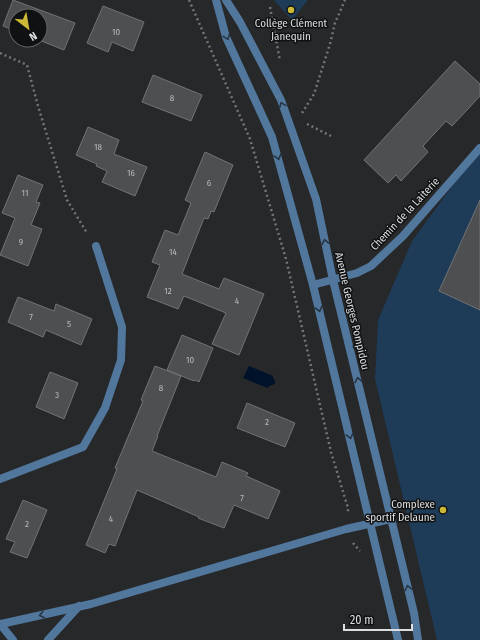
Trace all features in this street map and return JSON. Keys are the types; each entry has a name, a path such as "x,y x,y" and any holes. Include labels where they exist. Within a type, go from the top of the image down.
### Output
{"street":[{"path":"216,0 226,37 272,137 313,284 398,640"},
{"name":"Avenue Georges Pompidou","path":"226,0 240,22 281,100 316,199 333,280 414,613 418,640"},
{"name":"Chemin de la Laiterie","path":"313,284 358,273 371,266 403,236 480,148"},
{"path":"0,480 83,446 105,408 121,360 122,326 96,246"},
{"path":"12,640 0,624 114,597 346,529 391,519"},
{"path":"48,640 79,606"}],"path":[{"path":"189,0 250,139 286,259 331,452 348,508 346,529"},
{"path":"302,113 314,94 335,24 345,0"},
{"path":"270,8 281,66"},
{"path":"0,53 27,65 67,200 96,246"},
{"path":"298,107 307,124 331,136"}],"shaded area":[{"name":"Collège Clément Janequin","path":"274,0 308,0 292,20"},
{"name":"Complexe sportif Delaune","path":"480,148 480,640 437,640 375,379 378,320 412,241"},
{"path":"249,366 273,376 275,384 269,386 268,388 243,378"}],"building":[{"path":"13,0 35,8 10,8"},
{"path":"103,6 144,22 133,51 112,42 108,52 87,43"},
{"path":"8,13 8,28 3,26"},
{"path":"48,13 75,23 64,50 48,44"},
{"path":"455,61 480,84 480,96 452,126 446,121 423,146 428,152 401,181 396,175 388,183 364,160"},
{"path":"153,75 202,95 191,121 142,102"},
{"path":"88,127 119,140 114,154 147,167 135,196 102,182 107,171 96,166 97,164 76,155"},
{"path":"205,152 233,165 214,212 211,211 208,219 204,218 182,274 219,289 224,278 264,294 239,355 212,344 226,313 184,296 178,309 147,297 160,265 152,262 165,230 178,235 191,203 185,200"},
{"path":"18,175 43,185 36,202 40,203 31,225 42,229 28,266 0,255 15,218 2,213"},
{"path":"480,200 480,310 439,291"},
{"path":"18,297 54,311 56,304 92,319 81,345 46,330 43,337 8,322"},
{"path":"182,335 213,348 199,382 167,370"},
{"path":"155,366 181,376 152,451 216,477 222,462 248,473 246,476 280,491 268,519 234,505 224,528 198,518 199,517 137,490 115,546 109,544 105,553 86,545 117,469 115,468 143,401 141,400"},
{"path":"50,372 78,383 64,419 36,407"},
{"path":"247,403 295,423 285,447 237,428"},
{"path":"23,500 47,510 27,558 10,552 15,542 6,539"}],"place":[{"name":"Collège Clément Janequin","path":"291,10"},
{"name":"Complexe sportif Delaune","path":"443,510"}]}
